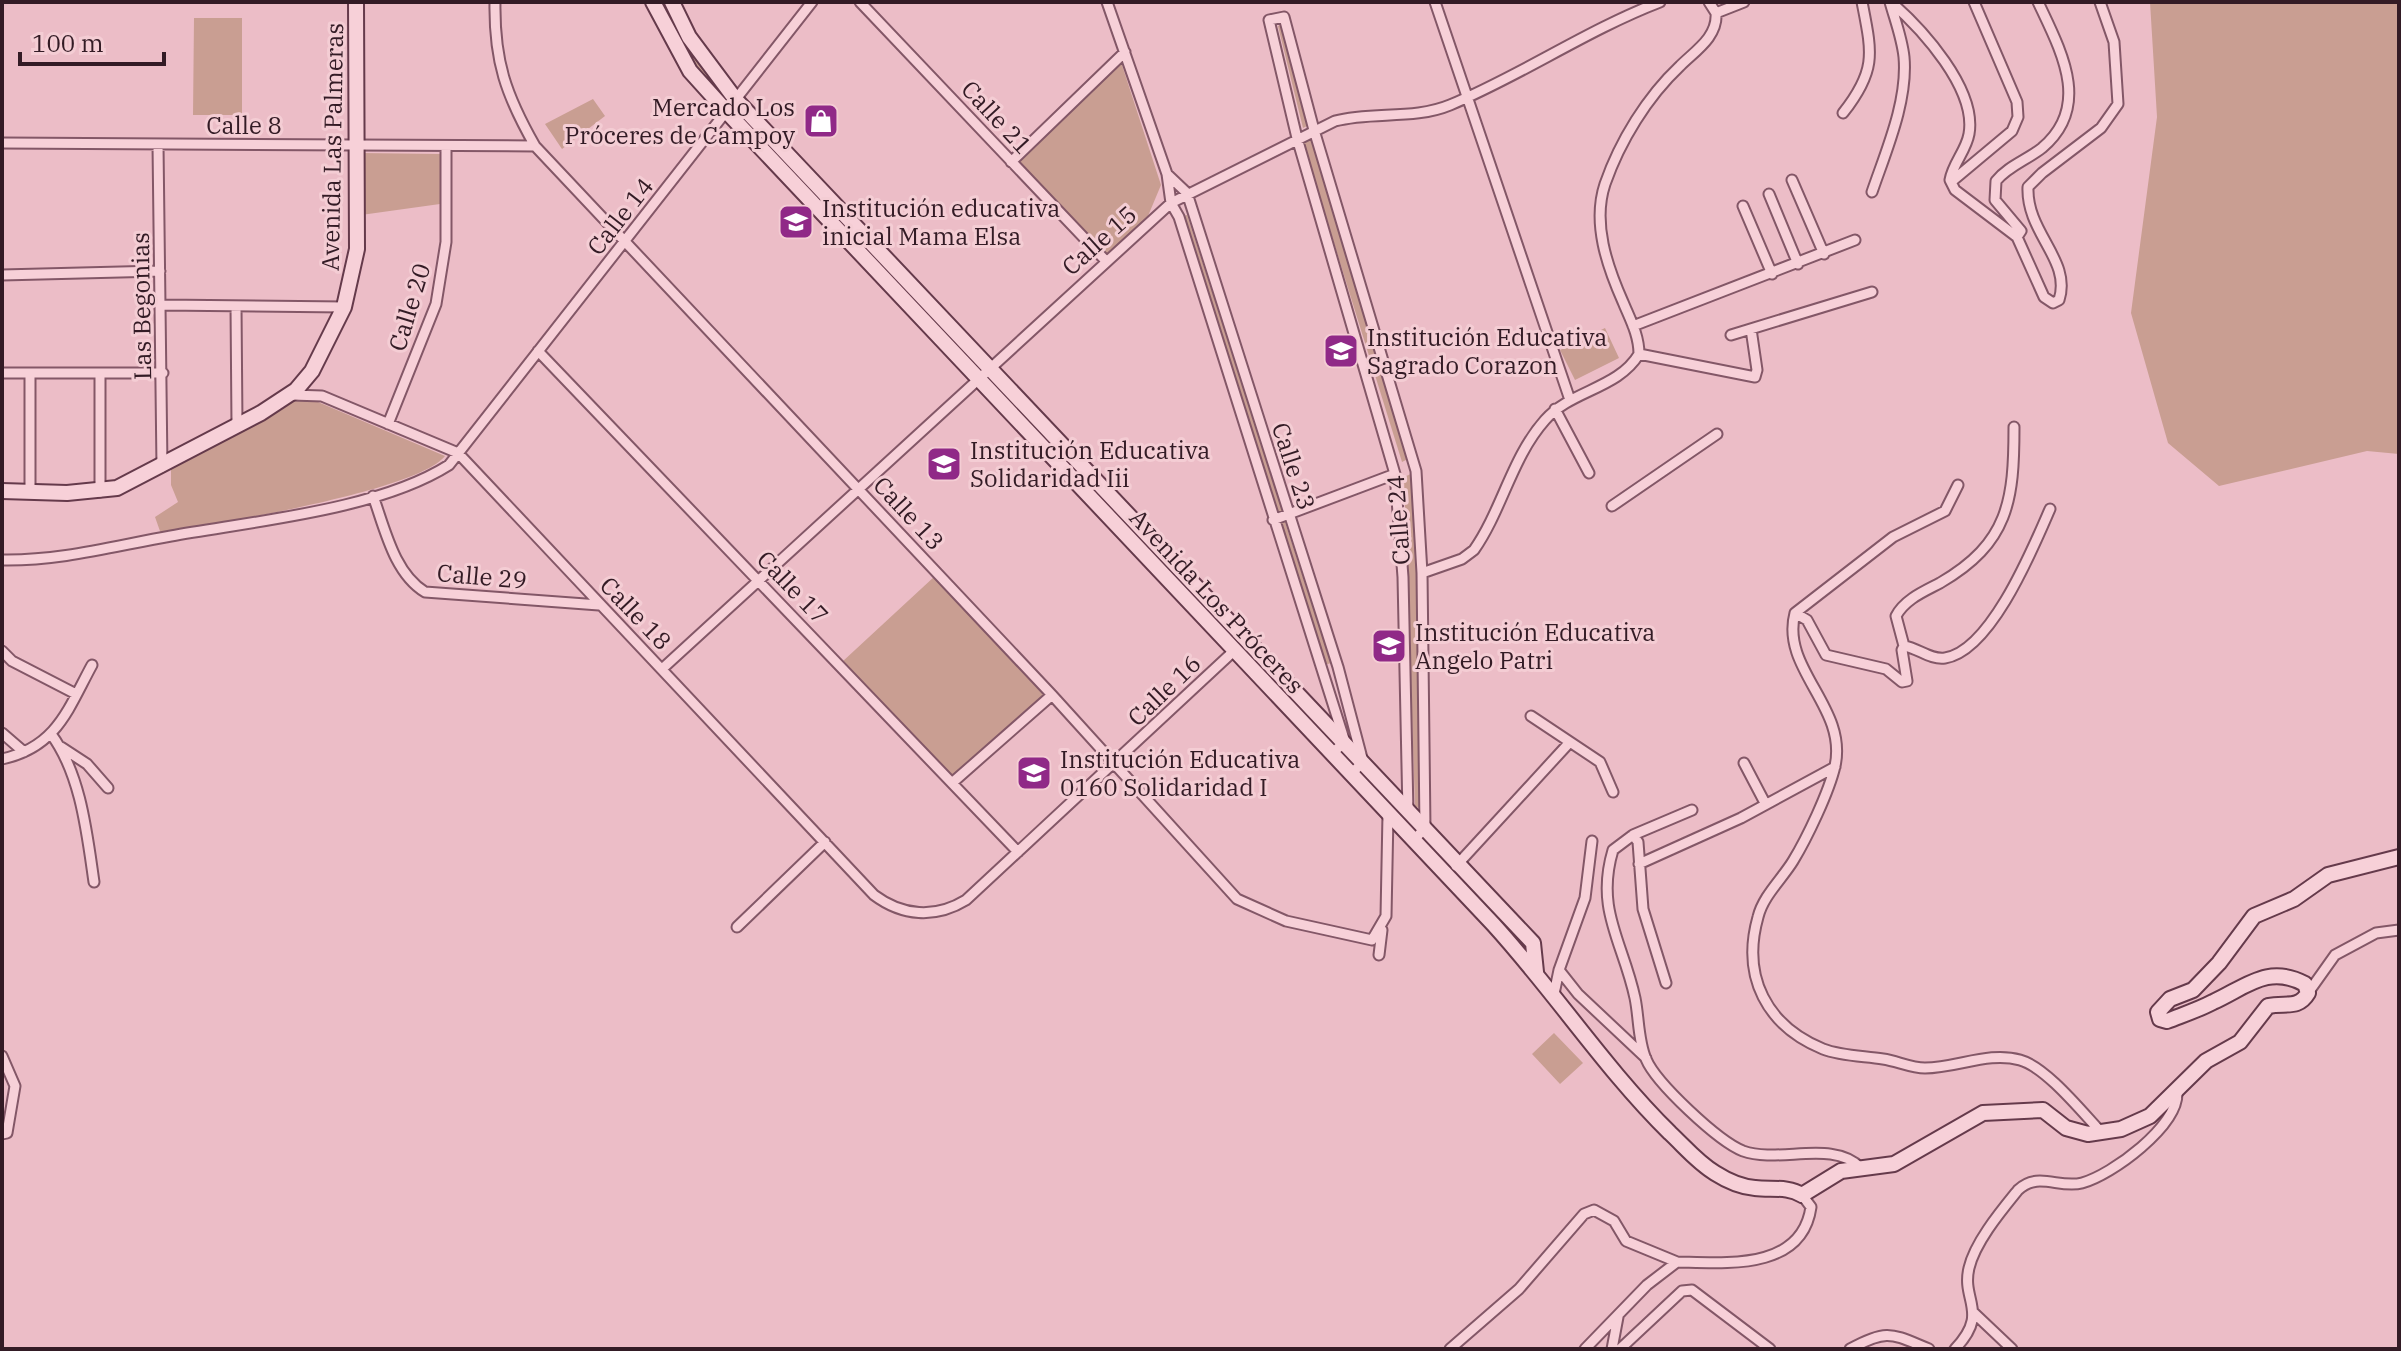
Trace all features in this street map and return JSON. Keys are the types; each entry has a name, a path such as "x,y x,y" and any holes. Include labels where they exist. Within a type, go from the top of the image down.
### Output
{"main road":[{"name":"Avenida Las Palmeras","path":"2,491 100,492 162,467 237,425 288,395 312,371 344,307 357,249 356,2"},
{"name":"Avenida Los Próceres","path":"653,2 690,71 732,106 990,367 1410,811 1533,943 1537,972"},
{"name":"Avenida Los Próceres","path":"672,2 689,37 732,106 977,380 1537,972 1622,1084 1686,1152 1735,1183 1752,1188 1792,1189 1802,1195"},
{"path":"1802,1195 1841,1171 1894,1164 1983,1113 2043,1110 2066,1128 2088,1134 2121,1129 2150,1116 2162,1101 2177,1093 2206,1061 2240,1042 2260,1012 2276,1004 2295,1005 2303,1001 2308,993 2305,984 2290,976 2265,975 2214,1002 2167,1021 2160,1019 2158,1012 2170,999 2193,990 2219,963 2254,916 2294,899 2328,875 2398,858"}],"street":[{"name":"Calle 13","path":"495,2 495,34 503,84 535,146 1052,695 1237,899 1286,921 1372,940 1384,921"},
{"name":"Calle 14","path":"2,560 56,559 373,496 435,473 458,453 812,2"},
{"name":"Calle 21","path":"860,2 1105,260"},
{"name":"Calle 23","path":"1107,2 1167,174 1171,203 1179,217 1345,742"},
{"path":"1435,2 1570,400"},
{"name":"Calle 15","path":"662,669 761,581 1105,260 1171,203 1314,130 1358,115 1434,110 1469,96 1624,15 1660,2"},
{"path":"1709,2 1717,18"},
{"path":"1639,354 1633,326 1603,243 1600,201 1615,162 1645,107 1708,39 1717,18 1744,2"},
{"path":"1843,113 1865,80 1871,61 1862,2"},
{"path":"1890,2 1946,59 1967,109 1969,130 1952,171 1951,182 1961,197 2017,237 2044,297 2053,303 2059,300 2062,278 2059,264 2043,244 2035,225 2028,187 2101,128 2118,104 2114,42 2100,2"},
{"path":"1872,192 1896,113 1904,71 1902,46 1890,2"},
{"path":"1951,182 2012,131 2018,117 2017,102 1974,2"},
{"path":"2017,237 2021,231 1995,200 1996,181 2055,136 2065,123 2069,106 2067,78 2038,2"},
{"name":"Calle 24","path":"1410,811 1403,577 1395,474 1297,138 1269,20 1284,17 1314,130 1416,471 1422,573 1425,828"},
{"path":"1011,162 1125,52"},
{"name":"Calle 8","path":"2,143 446,148 535,146"},
{"name":"Las Begonias","path":"158,145 162,467"},
{"name":"Calle 20","path":"388,424 436,304 446,242 446,148"},
{"name":"Calle 23","path":"1167,174 1187,193 1338,667 1363,762"},
{"path":"1792,180 1824,254"},
{"path":"1769,194 1798,264"},
{"path":"1743,206 1772,274"},
{"path":"1633,326 1855,240"},
{"path":"2,275 160,271"},
{"path":"1731,335 1872,292"},
{"path":"162,305 344,307"},
{"path":"236,306 237,425"},
{"path":"1639,354 1755,377 1757,370 1751,329"},
{"name":"Calle 17","path":"538,351 1018,852"},
{"path":"1422,573 1462,559 1474,550 1528,444 1555,409 1623,373 1639,354"},
{"path":"2,373 163,373"},
{"path":"30,373 30,491"},
{"path":"100,373 100,492"},
{"name":"Calle 18","path":"288,395 322,396 458,453 884,903 921,913"},
{"path":"1555,409 1589,473"},
{"path":"1795,613 1807,620 1826,655 1886,669 1904,682 1909,677 1896,616 1918,595 1973,561 2003,518 2013,489 2014,427"},
{"path":"1612,506 1717,434"},
{"path":"1273,520 1395,474"},
{"path":"1958,485 1945,511 1893,537 1795,613 1790,631 1800,662 1824,703 1833,726 1835,767 1795,858 1758,916 1754,979 1767,1005 1802,1038 1826,1051 1922,1068 1956,1065 2001,1055 2025,1061 2063,1092 2101,1132"},
{"name":"Calle 29","path":"373,496 396,557 414,585 425,592 599,605"},
{"path":"1904,646 1941,659 1961,654 1993,619 2026,564 2050,509"},
{"name":"Calle 16","path":"921,913 952,909 966,900 1246,639"},
{"path":"2,651 12,661 76,694"},
{"path":"2,759 24,752 51,734 92,665"},
{"path":"952,783 1052,695"},
{"path":"1531,716 1600,762 1613,792"},
{"path":"2,733 24,752"},
{"path":"51,734 61,747 86,822 94,882"},
{"path":"1331,754 1345,742"},
{"path":"1446,876 1570,742"},
{"path":"61,747 87,764 108,788"},
{"path":"1351,774 1363,762"},
{"path":"1744,763 1765,803"},
{"path":"1639,864 1835,767"},
{"path":"1646,1058 1635,996 1605,895 1613,850 1633,835 1692,810"},
{"path":"1399,826 1410,811"},
{"path":"1379,955 1384,921 1388,814"},
{"path":"1413,841 1425,828"},
{"path":"1633,835 1638,842 1643,909 1666,983"},
{"path":"1554,994 1559,970 1585,898 1592,841"},
{"path":"737,927 825,842"},
{"path":"2308,993 2335,955 2376,933 2399,930"},
{"path":"1559,970 1578,994 1646,1058 1657,1075 1708,1127 1742,1150 1766,1155 1825,1154 1853,1160 1861,1168"},
{"path":"2,1056 15,1086 7,1133 2,1134"},
{"path":"1955,1349 1970,1328 1974,1313 1967,1284 1972,1256 2018,1190 2027,1181 2038,1179 2081,1183 2123,1162 2162,1127 2177,1102 2177,1093"},
{"path":"1450,1349 1519,1289 1584,1214 1594,1210 1614,1221 1618,1233 1626,1241 1677,1262 1741,1264 1782,1252 1809,1225 1811,1207 1802,1195"},
{"path":"1585,1349 1677,1262"},
{"path":"1620,1349 1682,1291 1692,1290 1754,1346 1770,1349"},
{"path":"1974,1313 2012,1349"},
{"path":"1612,1349 1619,1315"},
{"path":"1850,1349 1886,1334 1902,1335 1929,1349"},
{"path":"1467,1335 1467,1349"}],"shaded area":[{"path":"658,2 669,2 730,101 726,105 693,70"},
{"path":"2150,2 2399,2 2399,454 2367,451 2219,486 2168,443 2131,313 2157,117"},
{"path":"194,18 242,18 242,115 193,115"},
{"path":"1284,24 1309,125 1303,128 1278,26"},
{"path":"1121,62 1161,185 1148,216 1106,255 1016,162"},
{"path":"593,99 605,116 562,149 545,124"},
{"path":"1312,137 1410,458 1402,462 1302,140"},
{"path":"360,153 441,154 440,204 361,215"},
{"path":"1187,215 1284,511 1275,515 1183,216"},
{"path":"1605,328 1619,358 1575,380 1560,350"},
{"path":"990,373 1240,639 1234,644 983,380"},
{"path":"286,402 318,402 445,456 427,469 357,494 161,534 155,517 178,502 171,485 171,467"},
{"path":"1413,473 1427,812 1415,806 1404,477"},
{"path":"1284,519 1331,663 1322,666 1277,523"},
{"path":"935,576 1047,693 953,777 842,662"},
{"path":"1246,645 1391,800 1388,804 1239,652"},
{"path":"1554,1033 1583,1063 1560,1084 1532,1054"}],"place":[{"name":"Mercado Los Próceres de Campoy","path":"821,121"},
{"name":"Institución educativa inicial Mama Elsa","path":"796,222"},
{"name":"Institución Educativa Sagrado Corazon","path":"1341,351"},
{"name":"Institución Educativa Solidaridad Iii","path":"944,464"},
{"name":"Institución Educativa Angelo Patri","path":"1389,646"},
{"name":"Institución Educativa 0160 Solidaridad I","path":"1034,773"}]}
